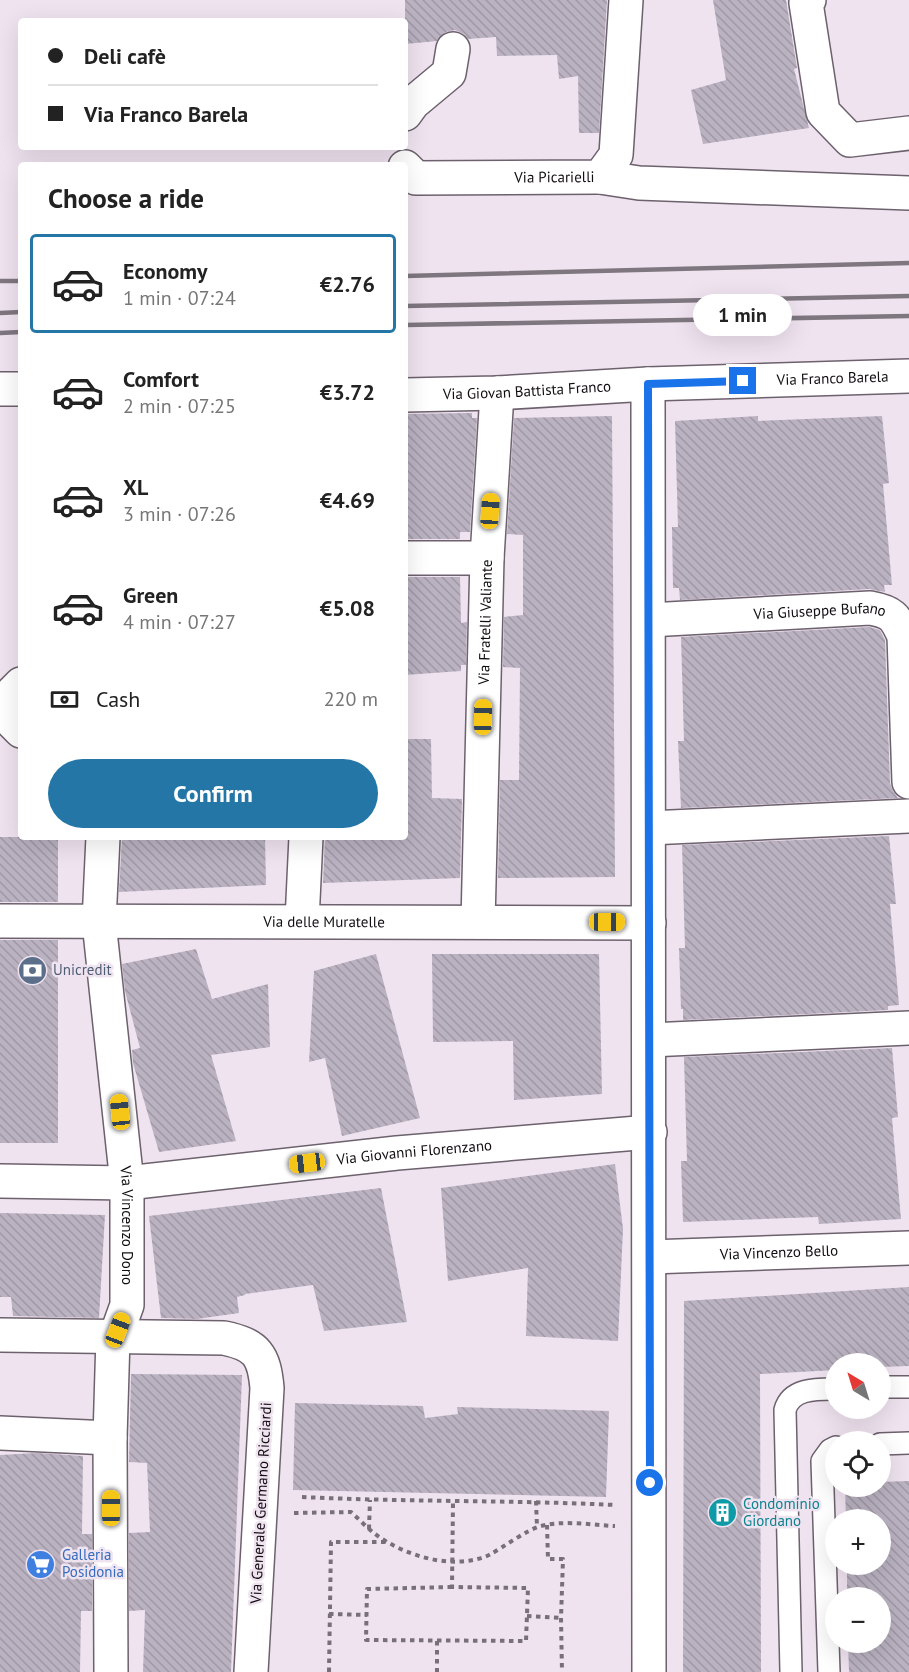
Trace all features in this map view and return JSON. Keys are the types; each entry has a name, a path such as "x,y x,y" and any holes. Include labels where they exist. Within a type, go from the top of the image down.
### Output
{"street":[{"name":"Via Picarielli","path":"408,172 600,177 616,154 626,0"},
{"path":"809,0 806,3 823,112 850,140 909,133"},
{"path":"408,109 412,103 449,73 453,49"},
{"name":"Via Picarielli","path":"390,150 399,162"},
{"path":"600,177 639,183 909,193"},
{"name":"Via Franco Barela","path":"648,384 909,376"},
{"path":"648,384 649,1672"},
{"name":"Via Giovan Battista Franco","path":"408,395 497,393 648,384"},
{"path":"0,389 18,389"},
{"name":"Via Fratelli Valiante","path":"478,922 487,558 497,393"},
{"path":"408,558 487,558"},
{"name":"Via Giuseppe Bufano","path":"649,620 870,608 887,611 898,623 904,636 909,782"},
{"path":"18,687 0,708 18,728"},
{"path":"649,828 909,816"},
{"name":"Via Vincenzo Dono","path":"104,840 99,922 127,1183 127,1305 118,1330 112,1337 111,1672"},
{"path":"303,921 306,840"},
{"name":"Via delle Muratelle","path":"0,921 650,923"},
{"path":"650,1040 909,1028"},
{"name":"Via Giovanni Florenzano","path":"0,1181 127,1183 397,1153 650,1132"},
{"name":"Via Vincenzo Bello","path":"650,1257 909,1248"},
{"path":"0,1335 112,1337"},
{"name":"Via Generale Germano Ricciardi","path":"112,1337 224,1338 243,1342 255,1351 263,1363 267,1388 251,1672"},
{"path":"0,1433 110,1438"}],"lane":[{"path":"891,1388 909,1387"},
{"path":"791,1672 785,1410 792,1398 803,1392 825,1390"},
{"path":"891,1444 909,1443"},
{"path":"825,1457 822,1461 829,1672"}],"path":[{"path":"302,1497 453,1502 536,1501 620,1506"},
{"path":"369,1528 370,1500"},
{"path":"536,1501 537,1527"},
{"path":"452,1587 453,1502"},
{"path":"291,1514 351,1512 389,1542 419,1556 452,1562 485,1556 537,1527 563,1523 619,1526"},
{"path":"547,1525 548,1559 564,1559 561,1618 562,1672"},
{"path":"329,1672 331,1542 389,1542"},
{"path":"528,1588 526,1641 366,1640 367,1615 367,1589 528,1588"},
{"path":"329,1614 367,1615"},
{"path":"527,1616 561,1618"},
{"path":"437,1641 437,1672"}],"building":[{"path":"405,0 607,0 599,133 579,133 578,76 559,79 557,55 497,56 496,37 468,39 464,34 455,30 446,32 437,41 408,44 408,18 405,18"},
{"path":"713,0 786,0 797,68 794,69 809,128 703,144 691,90 726,80"},
{"path":"472,413 472,418 477,418 470,532 460,532 460,539 408,539 408,414"},
{"path":"612,416 615,877 498,878 500,780 519,780 520,668 503,667 504,617 523,615 523,535 507,534 514,418"},
{"path":"758,416 758,421 882,416 889,483 883,484 892,585 884,585 885,592 869,589 680,600 679,588 673,588 672,527 678,527 675,421"},
{"path":"408,577 460,577 461,623 467,622 466,665 461,665 461,671 408,675"},
{"path":"869,627 880,630 885,640 890,783 898,798 681,808 678,741 684,741 681,637"},
{"path":"408,739 431,739 432,798 462,799 460,878 323,883 325,840 408,840"},
{"path":"889,836 896,904 890,904 899,1005 888,1006 888,1010 683,1020 679,948 685,948 682,845"},
{"path":"0,837 18,837 18,840 58,840 58,902 0,902"},
{"path":"122,840 265,840 266,885 119,892"},
{"path":"0,940 58,940 58,1143 0,1143"},
{"path":"196,949 212,999 268,984 270,1047 211,1055 236,1141 159,1152 133,1063 132,1050 140,1048 125,991 122,964"},
{"path":"376,954 420,1118 342,1136 325,1058 309,1062 314,971"},
{"path":"432,954 599,954 602,1094 514,1100 513,1041 433,1042"},
{"path":"892,1048 898,1117 892,1118 901,1219 819,1224 818,1217 683,1222 681,1161 687,1161 684,1057"},
{"path":"615,1164 623,1229 618,1341 526,1336 528,1268 448,1281 441,1188"},
{"path":"381,1188 407,1322 324,1331 313,1285 237,1297 239,1313 197,1319 161,1318 149,1216"},
{"path":"0,1213 105,1215 99,1318 13,1316 11,1297 0,1297"},
{"name":"Condominio Giordano","path":"909,1287 909,1366 891,1367 891,1353 825,1353 825,1371 760,1374 761,1672 683,1672 684,1301"},
{"path":"131,1374 242,1375 231,1672 143,1672 145,1610 129,1611 129,1533 150,1532 147,1463 129,1462"},
{"path":"295,1403 423,1406 425,1418 458,1414 457,1407 609,1411 606,1497 293,1490"},
{"name":"Galleria Posidonia","path":"37,1453 83,1456 82,1534 92,1534 92,1611 81,1611 80,1672 0,1672 0,1455"},
{"path":"909,1481 909,1672 849,1672 848,1653 891,1653 891,1587 847,1587 847,1575 891,1575 891,1509 846,1509 845,1497 891,1497 891,1482"}],"railway":[{"path":"408,276 909,263"},
{"path":"0,281 18,281"},
{"path":"408,306 909,296"},
{"path":"0,313 18,312"},
{"path":"408,325 909,316"},
{"path":"0,333 18,332"}],"place":[{"name":"Unicredit","path":"32,970"},
{"name":"Condominio Giordano","path":"722,1513"},
{"name":"Galleria Posidonia","path":"41,1564"}],"route":[{"path":"650,1483 648,384 743,381"}]}
